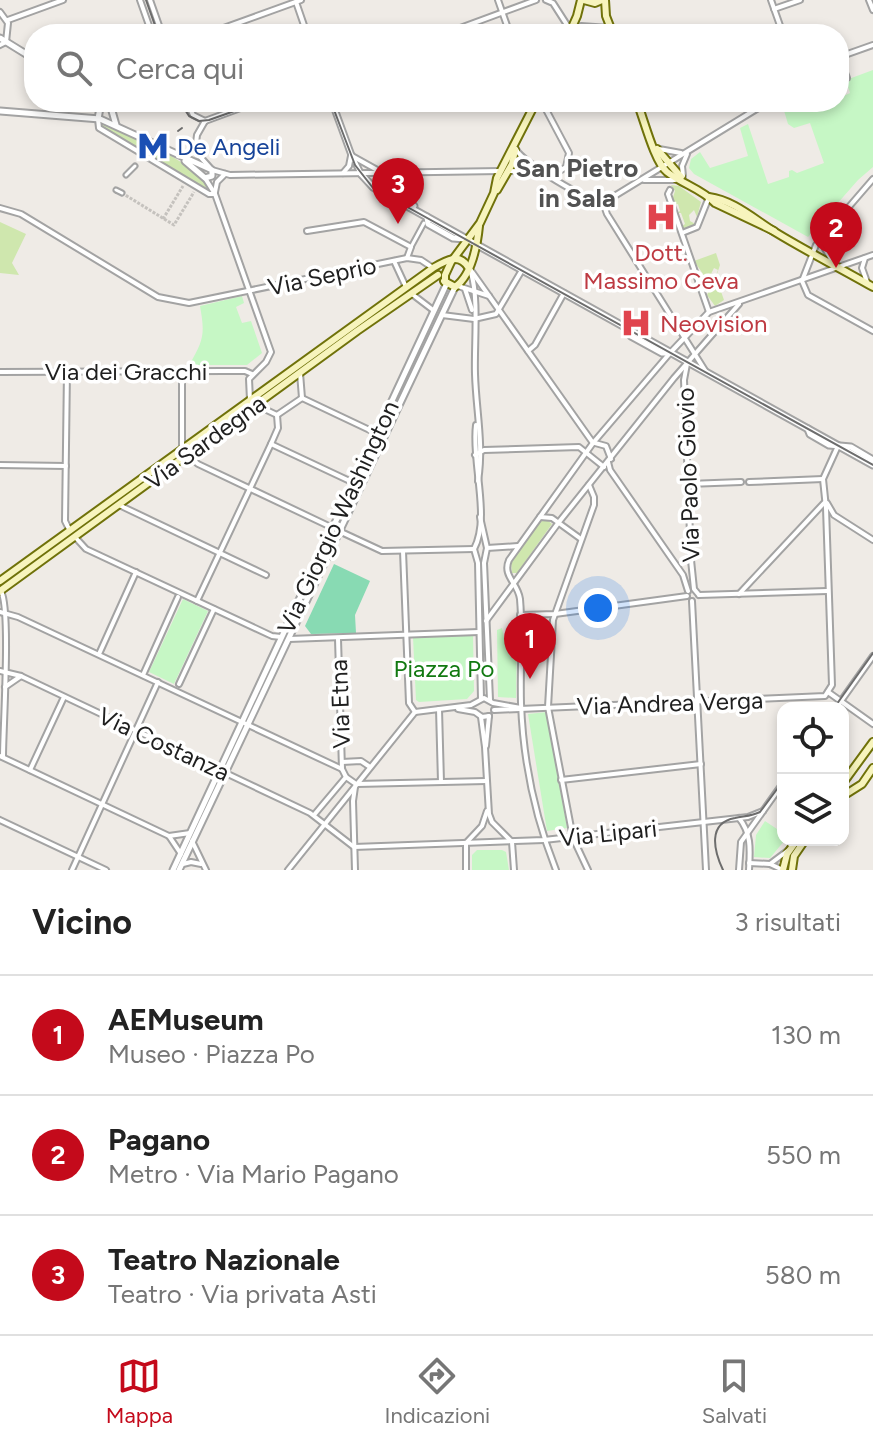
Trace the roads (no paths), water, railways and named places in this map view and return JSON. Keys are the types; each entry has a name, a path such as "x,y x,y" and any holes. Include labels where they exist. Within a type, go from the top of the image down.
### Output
{"main road":[{"path":"573,24 577,16 593,1 609,24"},
{"path":"433,268 446,282 459,287 476,244 480,223 534,112"},
{"path":"641,112 654,147 668,172 725,209 774,231 871,285"},
{"path":"446,282 448,269 480,223"},
{"path":"408,291 433,268 455,258 463,260 468,267"},
{"path":"408,291 438,275"},
{"name":"Via Sardegna","path":"0,591 116,502 408,291"},
{"name":"Via Sardegna","path":"0,581 73,534"},
{"path":"849,776 873,742"},
{"path":"849,792 862,784 873,768"},
{"path":"851,774 855,783 862,784"},
{"path":"783,870 792,846"},
{"path":"792,870 794,856 801,846"}],"street":[{"path":"8,20 63,0"},
{"path":"140,0 148,24"},
{"path":"150,0 158,24"},
{"path":"498,0 506,24"},
{"path":"472,24 536,0"},
{"path":"546,0 553,3 568,24"},
{"path":"771,0 779,24"},
{"path":"774,9 800,0"},
{"path":"869,0 873,10"},
{"path":"234,24 297,1 304,24"},
{"path":"0,12 8,20"},
{"path":"8,20 2,42 24,54"},
{"path":"849,53 873,45"},
{"path":"0,111 98,119 185,161 225,174 541,172"},
{"path":"101,112 99,128 195,190 215,194"},
{"path":"110,112 116,126"},
{"path":"192,112 205,121"},
{"path":"212,170 195,151 197,135 205,121 230,112"},
{"path":"336,112 361,174 379,190 838,446 873,462"},
{"path":"545,112 569,153 566,167 552,176"},
{"path":"515,146 521,157 541,172 603,203 751,112"},
{"path":"654,147 670,153 688,151"},
{"path":"642,179 684,180 682,166 688,151"},
{"path":"351,154 361,163 383,173"},
{"path":"342,174 349,166 351,154"},
{"path":"185,161 205,178 215,194 271,352 266,362 249,379 253,402 277,415"},
{"path":"126,175 135,166"},
{"path":"205,178 210,178 212,170"},
{"path":"215,194 217,182 225,174"},
{"path":"873,179 825,233 812,252 802,281 808,295 873,331"},
{"path":"116,190 122,193"},
{"path":"682,233 696,228 709,197"},
{"path":"671,201 709,312"},
{"path":"603,203 706,373"},
{"name":"Via Seprio","path":"0,208 21,214 168,301 189,303 407,258"},
{"path":"425,218 407,258 421,260 433,268"},
{"path":"307,231 364,222 411,247"},
{"path":"825,233 827,254 838,267"},
{"path":"556,870 544,840 529,775 521,708 519,594 507,565 593,443 709,312 873,255"},
{"path":"865,258 862,272 871,285"},
{"path":"394,261 408,291 437,313 474,319 491,316 500,310 522,270"},
{"path":"468,267 475,289 475,455 486,549 486,621 494,710"},
{"path":"468,267 593,443 606,446 610,470 683,575 690,592 706,870"},
{"path":"437,313 446,282"},
{"path":"459,287 475,289 491,297"},
{"path":"437,313 459,287"},
{"path":"459,287 470,297 474,319"},
{"path":"528,351 535,345 564,293"},
{"path":"486,621 559,522 695,353 740,303"},
{"name":"Via Giorgio Washington","path":"178,868 437,313"},
{"path":"616,322 621,321 641,331 643,338"},
{"path":"629,329 631,336 662,353 670,353"},
{"name":"Via Paolo Giovio","path":"688,362 684,380 692,573 690,592"},
{"path":"298,370 302,398"},
{"path":"67,371 65,521 85,548 179,595 272,636 338,639 479,632"},
{"path":"182,371 180,417 185,452 198,464 382,551 475,552 518,546"},
{"name":"Via dei Gracchi","path":"0,372 245,371 252,374"},
{"path":"302,398 380,435"},
{"path":"277,415 302,398"},
{"path":"197,601 278,428 277,415"},
{"path":"477,419 482,450 478,481"},
{"path":"271,444 357,484"},
{"path":"838,446 823,479 831,679 828,692 872,723"},
{"path":"475,455 482,450 579,447 604,467"},
{"path":"0,465 66,466"},
{"path":"749,482 823,479"},
{"path":"688,484 741,482"},
{"path":"588,870 572,837 548,707 555,614 594,505 589,485"},
{"path":"825,501 834,515 873,540"},
{"path":"739,594 825,501"},
{"path":"116,502 266,575"},
{"path":"813,517 826,520 834,515"},
{"path":"540,517 549,516 581,539"},
{"path":"480,517 475,552 481,699"},
{"path":"478,543 486,549"},
{"path":"403,551 409,703 415,712"},
{"path":"99,654 136,572"},
{"path":"683,575 692,573"},
{"path":"0,591 4,596 1,758 169,836 181,854"},
{"path":"520,615 555,614 690,592 699,595 827,591"},
{"path":"143,675 179,595"},
{"path":"692,601 699,595"},
{"path":"179,684 214,609"},
{"path":"2,612 99,654 342,769 346,777 356,784 486,781"},
{"name":"Via Etna","path":"338,639 342,769"},
{"path":"841,701 873,656"},
{"name":"Via Costanza","path":"2,671 21,676 314,815 354,847"},
{"path":"4,689 21,676"},
{"path":"72,870 158,682"},
{"name":"Via Andrea Verga","path":"521,708 819,697 828,692"},
{"path":"30,770 64,697"},
{"path":"288,870 415,712 455,708 481,699 521,708"},
{"path":"475,712 476,703"},
{"path":"455,708 475,712 481,717 488,809 495,826 512,842 514,870"},
{"path":"485,747 489,716 494,710 521,708"},
{"path":"439,709 441,782"},
{"path":"481,717 489,716"},
{"path":"342,762 361,761 370,767"},
{"path":"561,780 701,764"},
{"name":"Via Giorgio Washington","path":"178,868 190,833 223,771"},
{"path":"314,815 346,777"},
{"path":"862,784 873,782"},
{"path":"355,870 353,801 356,784"},
{"path":"739,870 741,842 777,792"},
{"path":"466,870 466,843 482,826 488,809"},
{"name":"Via Lipari","path":"354,847 544,840 762,813"},
{"path":"739,818 748,835 749,870"},
{"path":"0,820 106,870"},
{"path":"482,826 495,826"},
{"path":"169,836 190,833"},
{"path":"192,841 205,868"},
{"path":"770,864 790,849"},
{"name":"Via Giorgio Washington","path":"178,868 181,854"},
{"path":"178,868 191,862 205,868"},
{"path":"749,863 770,864 783,870"}],"tunnel":[{"path":"163,219 183,186"},
{"path":"122,193 174,225 194,192"}],"tram line":[{"path":"146,0 154,24"},
{"path":"186,112 199,121 232,112"},
{"path":"335,112 355,165 373,188 873,465"},
{"path":"178,131 182,128"},
{"path":"838,702 873,653"},
{"path":"723,870 715,847 720,826 726,821 760,812 777,789"}],"place":[{"name":"De Angeli","path":"153,146"},
{"name":"Dott. Massimo Ceva","path":"661,217"},
{"name":"Teatro Nazionale","path":"398,224"},
{"name":"Pagano","path":"836,268"},
{"name":"Neovision","path":"636,323"},
{"name":"AEMuseum","path":"530,679"}],"district":[{"name":"San Pietro in Sala","path":"577,183"}],"park label":[{"name":"Piazza Po","path":"444,668"}]}
